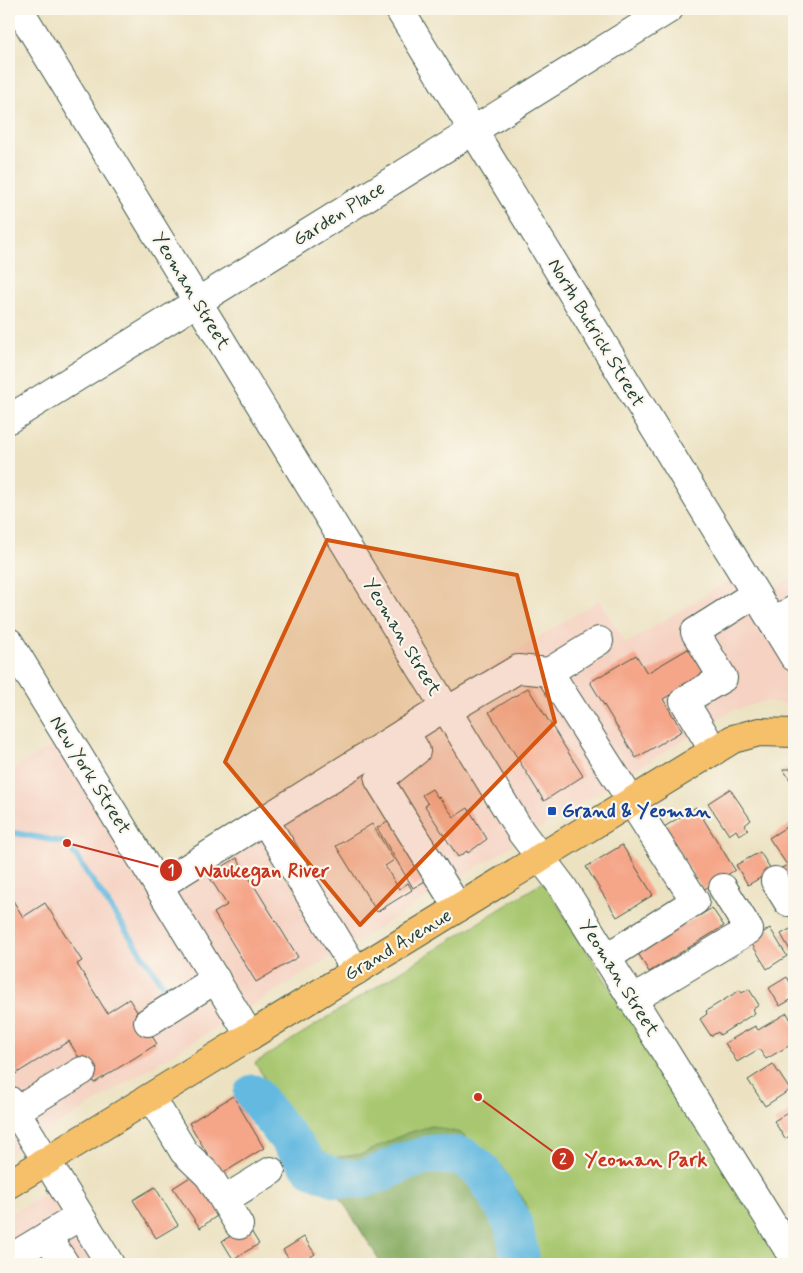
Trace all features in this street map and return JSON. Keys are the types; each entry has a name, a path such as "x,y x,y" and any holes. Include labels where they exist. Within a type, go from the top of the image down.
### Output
{"main road":[{"name":"Grand Avenue","path":"9,1184 733,739 759,732 794,732"}],"street":[{"name":"Yeoman Street","path":"19,9 521,832 562,886 794,1259"},
{"name":"North Butrick Street","path":"398,9 756,594 784,617 794,657"},
{"name":"Garden Place","path":"9,419 669,9"},
{"path":"714,751 684,701 723,678 695,632 756,594"},
{"path":"159,886 405,732 446,709 518,669 549,672 599,641"},
{"name":"New York Street","path":"9,642 250,1036"},
{"path":"549,672 695,901 606,958"},
{"path":"405,732 416,751 379,780 458,908"},
{"path":"273,834 356,971"},
{"path":"632,1000 749,930 723,888"},
{"path":"148,1022 216,979"},
{"path":"82,1071 12,1106 110,1264"},
{"path":"151,1097 184,1152 209,1176 239,1225"},
{"path":"224,1200 271,1171"},
{"path":"9,1259 80,1216"},
{"path":"47,1236 65,1264"}],"highlighted area":[{"path":"327,540 517,575 555,722 360,925 225,762"}],"shaded area":[{"path":"794,576 794,705 766,701 731,711 9,1155 9,771 67,737 153,874 599,600 626,644 727,582 773,589"},
{"path":"67,1180 118,1264 9,1264 9,1215"}],"green space":[{"path":"543,882 786,1264 382,1264 255,1063"},
{"path":"432,1126 460,1133 502,1166 526,1203 530,1225 532,1264 382,1264 298,1131 332,1158 362,1154 407,1133"}],"building":[{"path":"693,646 708,672 663,699 682,731 636,758 590,682 636,655 647,673"},
{"path":"528,688 583,776 544,801 489,712"},
{"path":"783,769 794,769 794,786"},
{"path":"432,789 454,817 468,808 487,839 468,853 467,851 458,857 425,806 428,804 422,795"},
{"path":"730,789 751,820 745,825 748,830 739,835 736,830 729,835 708,803"},
{"path":"696,807 735,870 703,890 664,827"},
{"path":"391,820 427,880 413,888 377,828"},
{"path":"794,822 794,891 780,869 787,865 769,838"},
{"path":"372,824 394,860 385,866 399,889 408,883 412,890 377,912 336,846"},
{"path":"622,845 653,895 617,917 586,867"},
{"path":"760,852 772,871 748,885 736,865"},
{"path":"237,858 298,957 256,982 214,913 227,905 208,875"},
{"path":"9,894 23,917 45,903 82,961 77,964 107,1013 129,999 157,1044 94,1083 69,1041 12,1076 9,1071"},
{"path":"712,908 724,926 649,972 638,953 679,922 682,926"},
{"path":"794,927 794,951 791,952 781,934"},
{"path":"770,928 787,956 767,969 750,941"},
{"path":"787,977 794,989 794,998 780,1006 769,988"},
{"path":"749,989 759,1005 753,1009 755,1013 720,1035 718,1032 711,1036 700,1019 707,1014 706,1011 740,990 742,993"},
{"path":"787,1013 794,1026 794,1043 766,1059 759,1049 737,1062 725,1043 755,1026 758,1030"},
{"path":"773,1064 790,1090 765,1106 748,1080"},
{"path":"233,1096 264,1148 220,1175 189,1123"},
{"path":"794,1109 794,1133 785,1139 774,1121"},
{"path":"195,1174 221,1213 200,1228 173,1188"},
{"path":"155,1187 178,1225 156,1238 133,1200"},
{"path":"248,1226 259,1244 233,1259 222,1241"},
{"path":"304,1237 315,1254 300,1264 292,1264 283,1250"}],"waterway":[{"path":"9,832 67,843 171,997"},
{"path":"253,1094 312,1168 337,1178 361,1179 383,1172 403,1162 433,1154 464,1157 482,1171 513,1224 520,1256 518,1264"}],"place":[{"name":"Grand & Yeoman","path":"552,811"},
{"name":"Waukegan River","path":"67,843"},
{"name":"Yeoman Park","path":"478,1097"}]}
